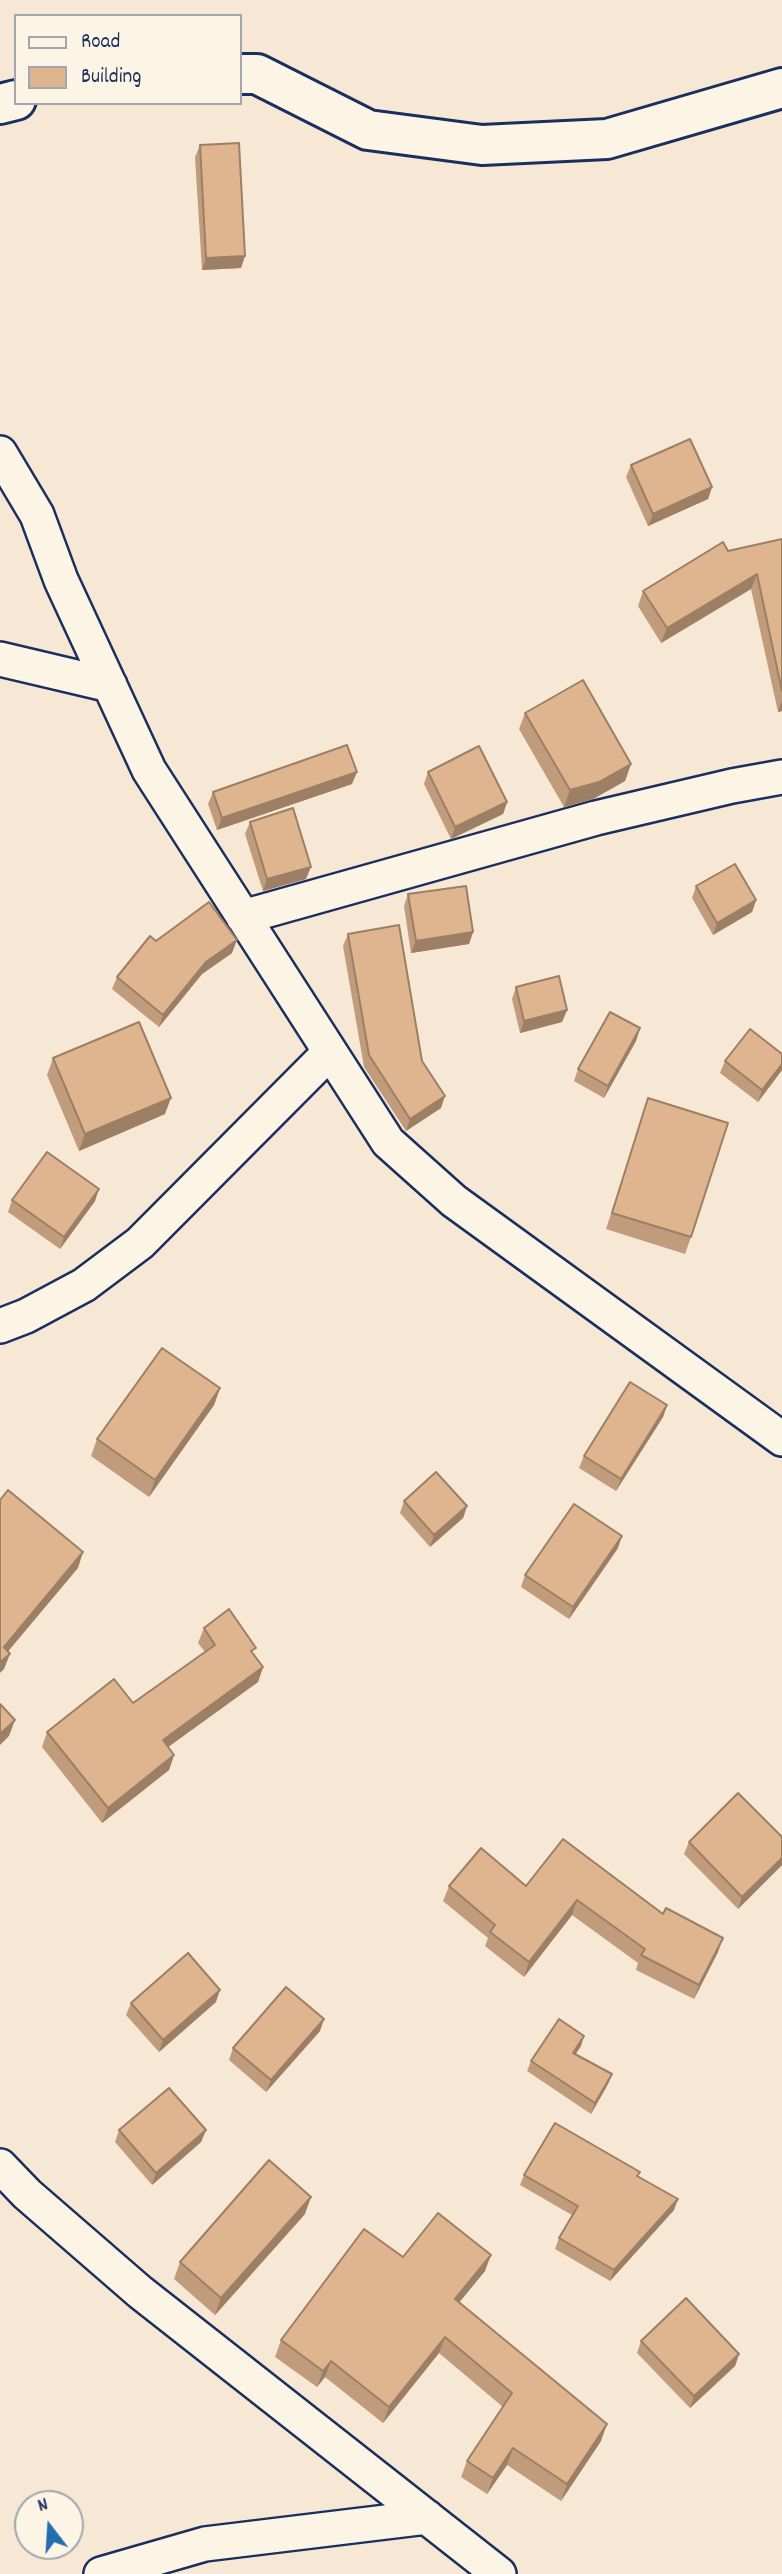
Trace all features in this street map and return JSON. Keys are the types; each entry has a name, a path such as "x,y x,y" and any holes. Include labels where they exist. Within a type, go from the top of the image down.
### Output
{"street":[{"path":"242,74 257,74 368,130 482,145 607,139 782,88"},
{"path":"0,453 37,515 61,580 149,770 388,1142 454,1201 782,1439"},
{"path":"0,659 110,685"},
{"path":"243,917 596,818 782,777"},
{"path":"0,1326 26,1316 84,1285 140,1243 329,1053"},
{"path":"0,2166 27,2194 140,2292 499,2574"},
{"path":"101,2574 205,2544 427,2517"}],"building":[{"path":"239,143 245,256 206,258 200,145"},
{"path":"690,439 712,487 653,514 631,465"},
{"path":"782,539 782,691 757,574 667,628 643,591 723,542 728,551"},
{"path":"583,680 631,764 599,782 570,790 525,713"},
{"path":"347,745 357,772 222,818 213,792"},
{"path":"479,746 507,802 455,827 428,772"},
{"path":"293,808 311,867 267,879 250,822"},
{"path":"735,864 756,900 717,923 696,886"},
{"path":"466,886 473,932 416,941 408,894"},
{"path":"209,902 237,940 206,962 163,1015 117,977 150,936 156,941"},
{"path":"399,925 422,1061 445,1096 410,1119 369,1055 348,934"},
{"path":"559,976 567,1010 524,1021 516,987"},
{"path":"610,1012 640,1028 608,1086 578,1069"},
{"path":"139,1022 171,1098 85,1134 53,1058"},
{"path":"750,1029 782,1054 782,1064 762,1090 725,1061"},
{"path":"648,1098 728,1123 691,1237 612,1213"},
{"path":"47,1152 99,1189 64,1237 12,1200"},
{"path":"162,1348 220,1388 155,1480 97,1439"},
{"path":"630,1382 667,1405 621,1479 584,1456"},
{"path":"436,1472 467,1506 434,1535 404,1501"},
{"path":"8,1490 83,1552 4,1647 10,1654 0,1662 0,1500"},
{"path":"574,1504 622,1536 573,1607 525,1575"},
{"path":"229,1609 256,1648 251,1651 263,1667 163,1740 174,1755 108,1808 47,1732 114,1679 133,1703 215,1645 204,1628"},
{"path":"0,1704 15,1720 0,1734"},
{"path":"738,1793 782,1837 782,1858 742,1897 689,1842"},
{"path":"563,1839 663,1914 666,1908 723,1938 699,1985 641,1955 645,1949 577,1900 529,1962 490,1932 495,1925 449,1886 481,1848 526,1886"},
{"path":"188,1953 220,1990 163,2040 131,2003"},
{"path":"286,1987 324,2019 271,2080 233,2048"},
{"path":"559,2019 584,2036 573,2053 612,2074 595,2103 531,2061"},
{"path":"169,2088 206,2130 156,2173 119,2130"},
{"path":"555,2123 640,2172 637,2176 678,2199 614,2270 559,2238 578,2206 524,2175"},
{"path":"269,2160 311,2197 221,2298 180,2262"},
{"path":"438,2213 491,2255 455,2299 607,2424 567,2484 513,2448 493,2478 467,2461 512,2393 445,2337 389,2407 331,2361 323,2371 281,2340 364,2229 403,2257"},
{"path":"686,2298 739,2354 694,2396 641,2341"}]}
